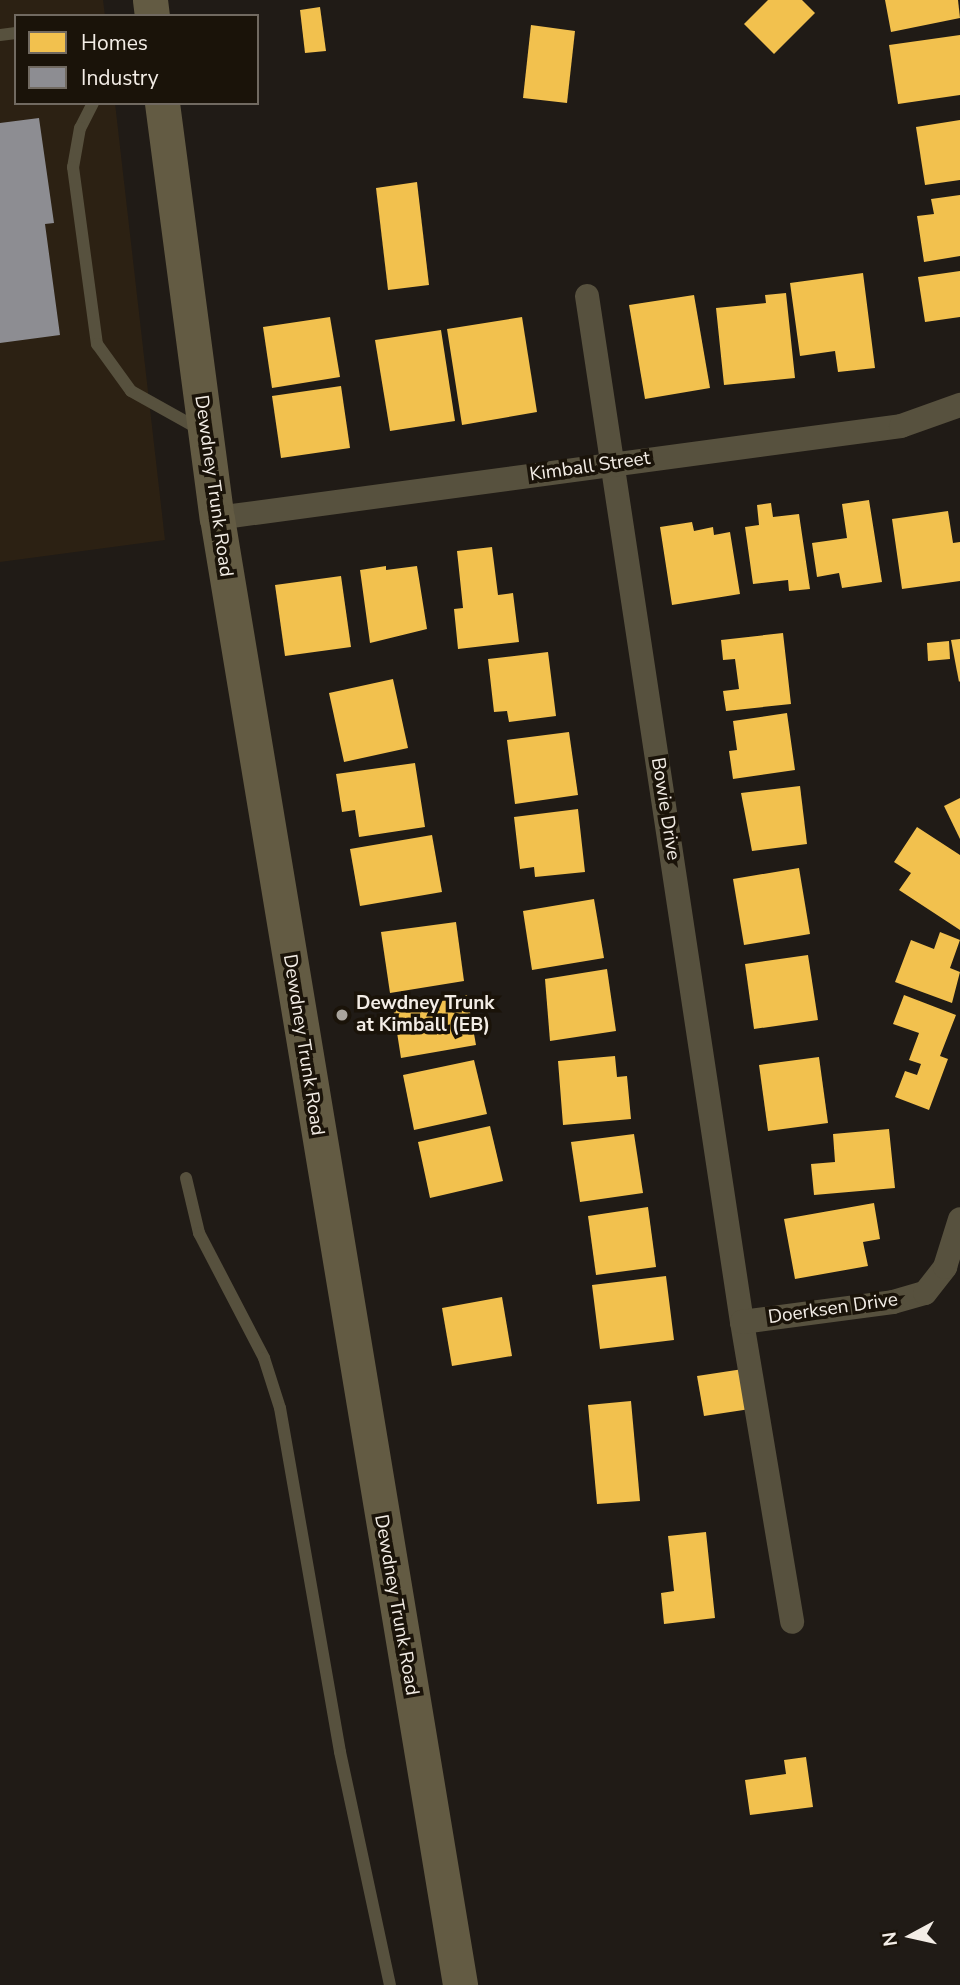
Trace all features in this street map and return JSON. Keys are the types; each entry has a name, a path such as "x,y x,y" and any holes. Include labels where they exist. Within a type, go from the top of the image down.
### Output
{"main road":[{"name":"Dewdney Trunk Road","path":"162,105 217,518 460,1985"}],"street":[{"name":"Bowie Drive","path":"587,296 742,1322 792,1622"},
{"name":"Kimball Street","path":"217,518 901,426 960,405"},
{"name":"Doerksen Drive","path":"742,1322 893,1302 925,1293 945,1267 960,1219"}],"lane":[{"path":"92,105 80,128 74,167 97,344 131,391 204,432"},
{"path":"186,1178 198,1233 264,1358 280,1408 340,1752 390,1985"}],"shaded area":[{"path":"0,0 103,0 105,14 14,14 14,105 115,105 165,540 0,562"}],"building: Homes":[{"path":"768,0 802,0 815,13 774,54 744,24"},
{"path":"885,0 958,0 960,18 891,32"},
{"path":"320,7 326,51 305,53 300,10"},
{"path":"531,25 575,31 567,103 523,98"},
{"path":"960,35 960,95 898,104 889,45"},
{"path":"960,120 960,180 925,185 916,127"},
{"path":"417,182 429,285 388,290 376,188"},
{"path":"960,195 960,256 924,262 917,216 934,214 931,199"},
{"path":"960,271 960,317 925,322 918,277"},
{"path":"863,273 875,368 838,372 835,351 800,356 790,283"},
{"path":"786,293 795,378 724,385 716,308 766,303 765,295"},
{"path":"694,295 710,388 645,399 629,305"},
{"path":"330,317 340,377 272,388 263,327"},
{"path":"522,317 537,412 462,425 447,329"},
{"path":"441,330 455,421 390,431 375,340"},
{"path":"341,386 350,448 281,458 272,396"},
{"path":"869,500 882,582 842,588 839,573 817,577 812,543 847,538 842,504"},
{"path":"771,503 773,517 799,514 810,589 789,591 788,580 753,584 745,527 759,525 757,505"},
{"path":"948,511 953,543 960,542 960,581 902,589 892,519"},
{"path":"692,522 694,531 713,527 714,535 730,532 740,594 672,605 660,527"},
{"path":"492,547 498,595 513,593 519,642 458,649 454,609 463,608 457,551"},
{"path":"386,566 386,570 417,566 427,629 370,643 360,570"},
{"path":"341,576 351,647 285,656 275,585"},
{"path":"783,633 791,704 726,711 723,691 739,689 735,659 723,660 721,640"},
{"path":"960,639 960,681 959,682 951,640"},
{"path":"949,641 950,659 928,661 927,643"},
{"path":"548,652 556,716 509,722 507,711 494,712 488,659"},
{"path":"393,679 408,748 344,762 329,693"},
{"path":"787,713 795,770 733,779 729,751 737,750 733,721"},
{"path":"569,732 578,795 515,804 507,740"},
{"path":"415,763 425,827 359,837 355,810 342,812 336,774"},
{"path":"800,786 807,844 752,851 741,793"},
{"path":"960,798 960,839 944,806"},
{"path":"578,809 585,872 535,877 534,867 520,869 514,817"},
{"path":"917,827 960,855 960,930 899,890 911,873 894,862"},
{"path":"432,835 442,892 360,906 350,849"},
{"path":"799,868 810,934 744,945 733,879"},
{"path":"594,899 604,958 532,970 523,911"},
{"path":"456,922 464,981 390,993 381,932"},
{"path":"940,932 960,940 950,968 960,972 952,1003 895,982 911,940 934,949"},
{"path":"808,955 818,1020 754,1029 745,964"},
{"path":"607,969 616,1031 550,1041 545,979"},
{"path":"467,995 476,1045 401,1058 393,1007"},
{"path":"904,995 956,1015 940,1056 948,1059 929,1110 895,1097 905,1071 917,1075 921,1064 909,1060 919,1033 893,1024"},
{"path":"615,1056 617,1077 627,1076 631,1119 563,1125 558,1061"},
{"path":"819,1057 828,1123 768,1131 759,1065"},
{"path":"474,1060 487,1114 414,1130 403,1075"},
{"path":"490,1126 503,1181 430,1198 418,1142"},
{"path":"889,1129 895,1188 814,1195 811,1164 835,1162 833,1134"},
{"path":"634,1134 643,1193 580,1202 571,1142"},
{"path":"874,1203 880,1239 863,1242 868,1266 795,1279 784,1219"},
{"path":"648,1207 656,1267 596,1275 588,1216"},
{"path":"666,1276 674,1340 600,1349 592,1285"},
{"path":"502,1297 512,1356 452,1366 442,1308"},
{"path":"743,1369 750,1409 704,1416 697,1376"},
{"path":"631,1401 640,1501 597,1504 588,1405"},
{"path":"706,1532 715,1618 664,1624 661,1593 674,1591 668,1536"},
{"path":"806,1757 813,1807 750,1815 745,1780 786,1774 784,1760"}],"building: Industry":[{"path":"39,118 54,223 45,224 60,335 0,343 0,123"}],"place":[{"name":"Dewdney Trunk at Kimball (EB)","path":"342,1015"}]}
